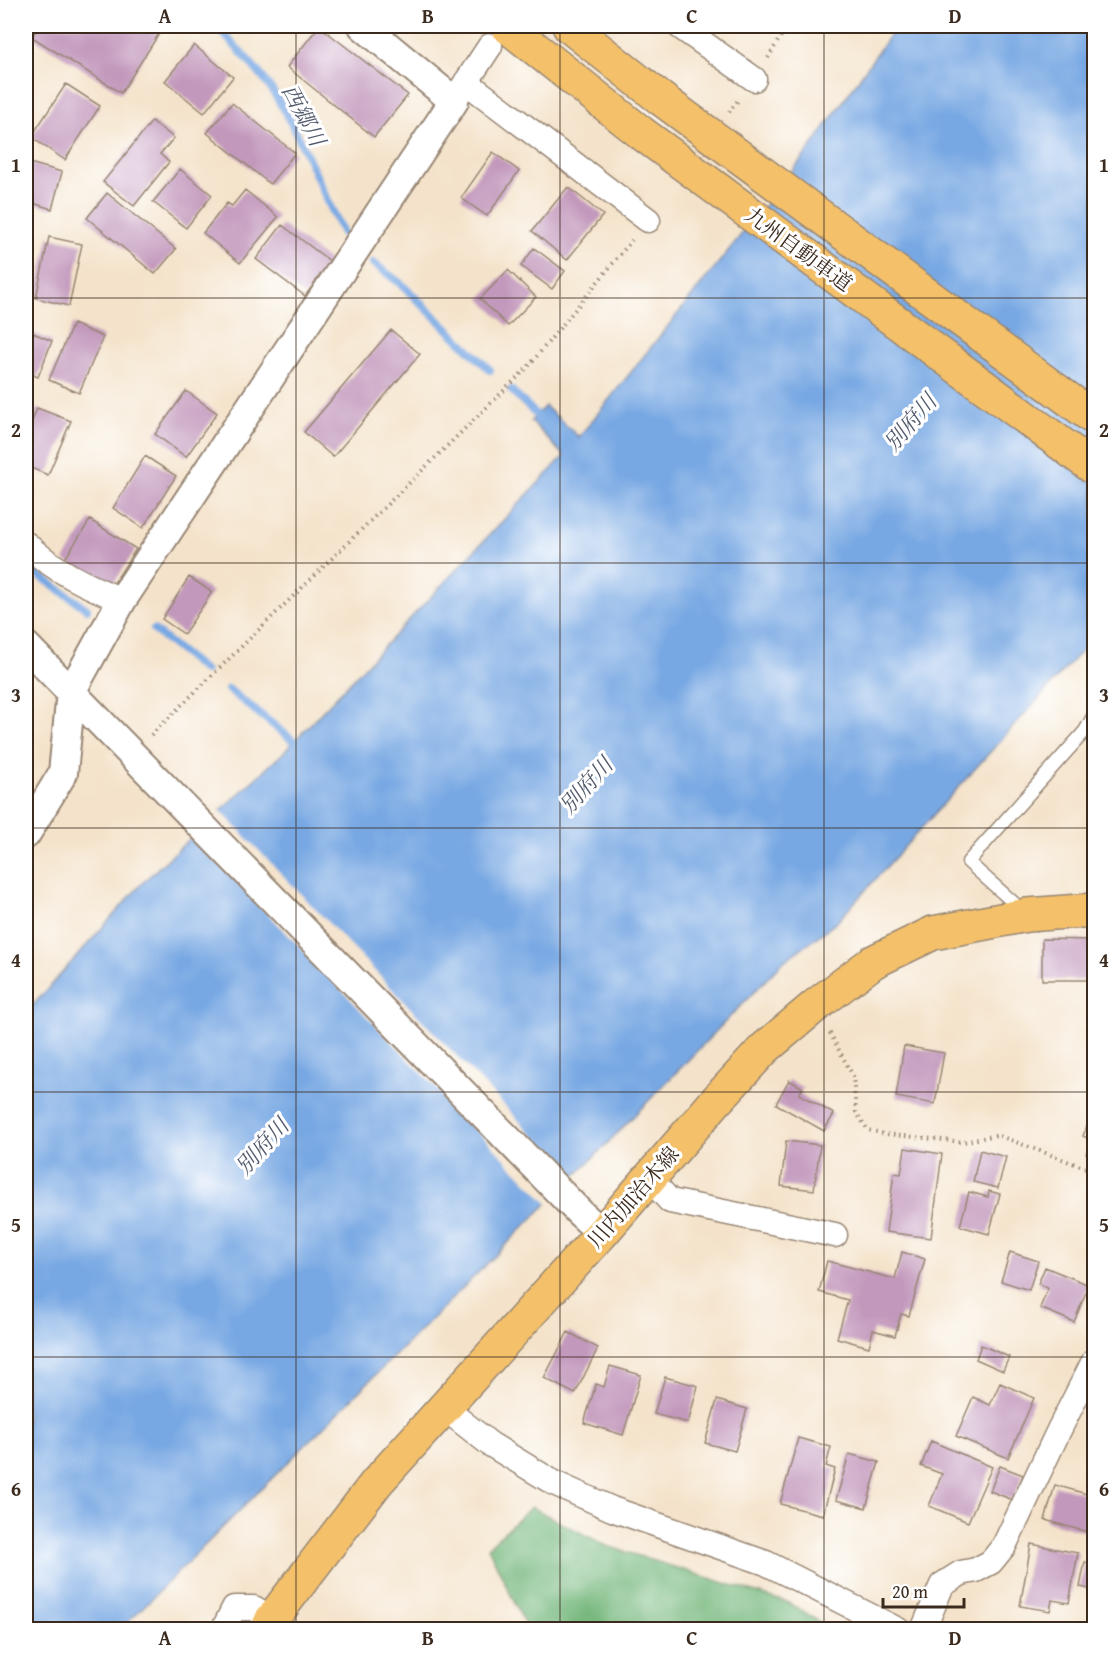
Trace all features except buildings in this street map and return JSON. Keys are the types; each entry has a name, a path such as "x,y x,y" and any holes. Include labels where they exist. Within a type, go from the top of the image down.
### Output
{"main road":[{"name":"九州自動車道","path":"570,26 660,98 1095,418"},
{"name":"九州自動車道","path":"499,36 640,132 1095,468"},
{"name":"川内加治木線","path":"269,1624 377,1482 443,1407 591,1223 650,1179 716,1101 764,1049 873,962 933,933 1027,915 1095,910"}],"street":[{"path":"363,26 648,220"},
{"path":"679,26 754,79"},
{"path":"26,834 63,773 70,692 122,600 499,36"},
{"path":"26,544 43,561 91,588 122,600"},
{"path":"26,646 591,1223"},
{"path":"650,1179 670,1201 835,1235"},
{"path":"923,1629 942,1585 961,1573 976,1570 991,1562 1004,1546 1059,1430 1095,1361"},
{"path":"443,1407 490,1444 554,1483 612,1509 766,1563 898,1629"},
{"path":"223,1629 234,1608 254,1608 269,1624"}],"lane":[{"path":"1027,915 968,862 1085,731 1095,715"}],"path":[{"path":"138,761 528,367"},
{"path":"815,1006 853,1076 856,1112 868,1130 885,1134 963,1142 997,1135 1095,1171"}],"green space":[{"path":"531,1507 607,1546 789,1603 831,1629 527,1629 488,1547"}],"water":[{"name":"別府川","path":"896,26 1094,26 1094,637 836,923 784,961 599,1152 121,1629 26,1630 26,1013 144,881 282,754 564,456 531,421 545,406 579,437 809,150"}],"pier":[{"path":"218,808 576,1180 550,1206 190,833"}],"waterway":[{"name":"西郷川","path":"216,26 252,65 276,97 299,139 343,233"},
{"name":"西郷川","path":"373,263 400,283 490,370"},
{"path":"511,390 545,423"},
{"path":"26,566 87,609"},
{"path":"154,630 205,671"},
{"path":"228,689 300,746"}]}
